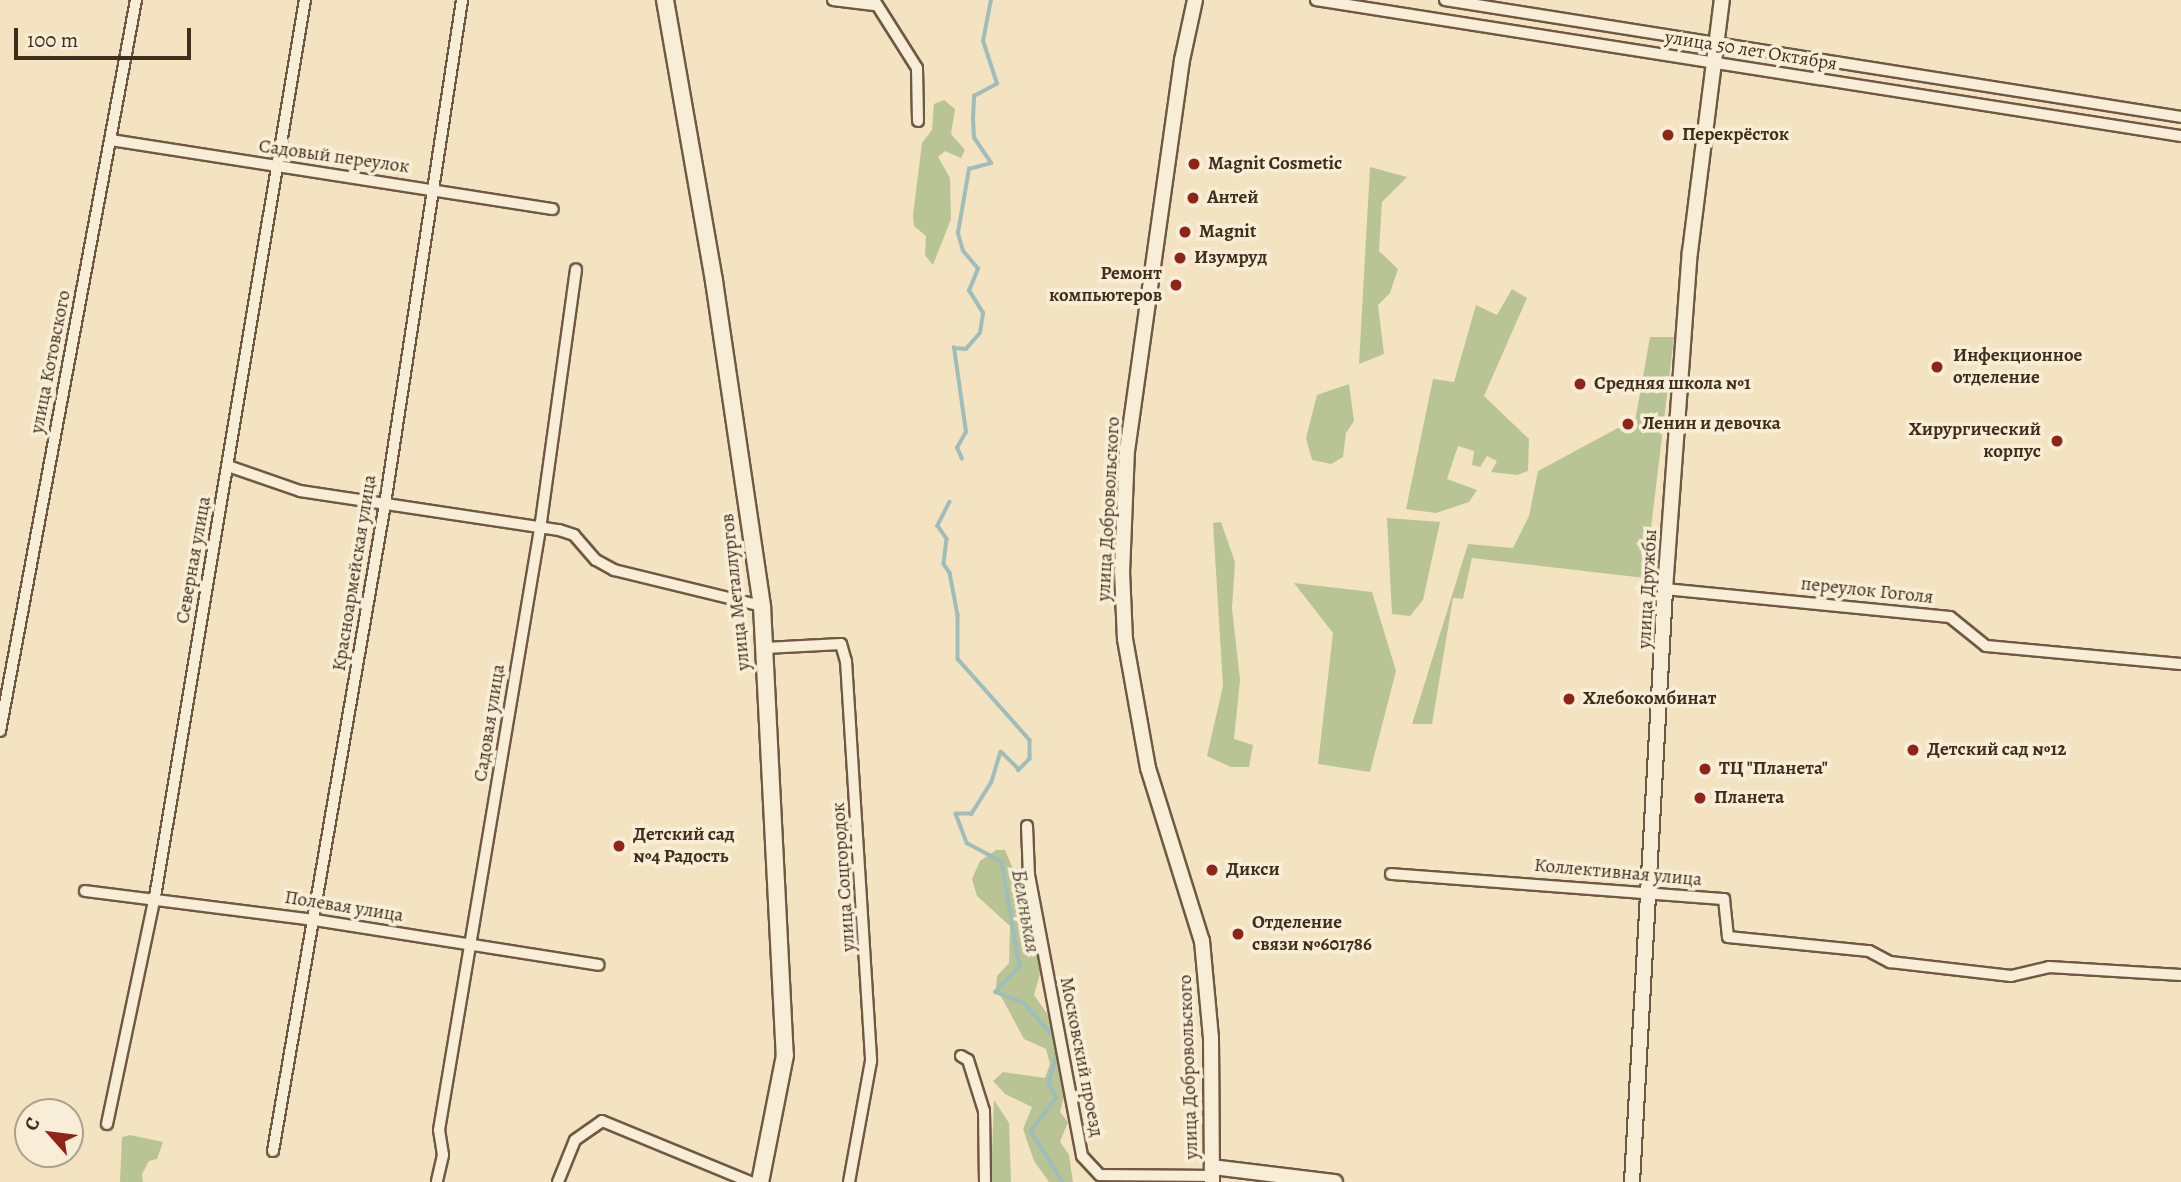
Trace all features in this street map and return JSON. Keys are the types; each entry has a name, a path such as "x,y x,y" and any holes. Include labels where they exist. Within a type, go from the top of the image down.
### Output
{"main road":[{"name":"улица Металлургов","path":"665,0 714,281 762,606 785,1055 760,1182"}],"street":[{"name":"улица Котовского","path":"0,731 136,0"},
{"name":"Северная улица","path":"107,1124 155,897 305,0"},
{"name":"Красноармейская улица","path":"273,1151 385,504 462,0"},
{"path":"833,0 874,3 916,68 918,121"},
{"name":"улица Добровольского","path":"1195,0 1182,60 1127,449 1122,571 1125,639 1148,768 1202,941 1211,1038 1212,1175"},
{"name":"улица 50 лет Октября","path":"1315,0 2181,136"},
{"name":"улица 50 лет Октября","path":"1445,0 2181,117"},
{"name":"улица Дружбы","path":"1632,1182 1665,589 1690,252 1722,0"},
{"name":"Садовый переулок","path":"111,140 553,209"},
{"name":"Садовая улица","path":"437,1181 443,1155 439,1130 540,528 576,269"},
{"path":"228,466 300,491 574,535 596,560 614,570 762,606"},
{"name":"переулок Гоголя","path":"1665,589 1950,617 1986,646 2181,664"},
{"name":"улица Соцгородок","path":"765,648 841,644 846,661 871,1061 849,1182"},
{"name":"Московский проезд","path":"1027,826 1029,875 1082,1156 1100,1175 1212,1175"},
{"name":"Коллективная улица","path":"1391,874 1724,899 1727,937 1869,950 1890,962 2011,976 2049,967 2181,975"},
{"name":"Полевая улица","path":"85,891 155,897 315,920 598,965"},
{"path":"961,1055 968,1060 984,1111 985,1182"},
{"path":"558,1182 575,1140 602,1121 750,1182"},
{"path":"1212,1175 1335,1182"}],"green space":[{"path":"944,100 955,109 951,134 965,150 961,158 945,151 938,157 950,178 951,219 933,265 925,255 926,236 914,226 913,215 922,143 932,130 934,104"},
{"path":"1370,167 1407,177 1382,202 1379,251 1398,269 1390,293 1378,305 1384,354 1359,364"},
{"path":"1512,289 1527,298 1484,396 1529,439 1528,471 1517,475 1491,472 1497,461 1487,456 1480,467 1472,465 1474,451 1458,446 1447,479 1477,490 1469,502 1436,513 1406,509 1433,379 1454,382 1476,305 1497,315"},
{"path":"1650,337 1674,337 1645,578 1472,558 1463,599 1453,598 1432,724 1412,724 1468,544 1513,548 1529,516 1538,471 1618,428 1634,427"},
{"path":"1349,384 1354,421 1346,433 1343,457 1331,464 1312,460 1306,438 1317,395"},
{"path":"1387,518 1440,522 1423,600 1410,616 1392,614"},
{"path":"1221,522 1235,562 1232,608 1240,680 1234,739 1253,745 1249,767 1231,767 1207,756 1223,686 1213,523"},
{"path":"1294,583 1372,592 1396,671 1370,772 1318,764 1333,633"},
{"path":"996,850 1005,850 1016,876 1026,883 1027,919 1043,963 1034,995 1055,1025 1066,1090 1060,1112 1068,1122 1060,1142 1069,1155 1073,1182 1049,1182 1034,1161 1023,1129 1032,1107 1005,1094 993,1081 1003,1072 1045,1078 1050,1064 1046,1049 1024,1039 996,987 997,976 1009,963 1010,926 977,896 972,879 980,861"},
{"path":"994,1100 1009,1123 1011,1182 991,1182"},
{"path":"130,1135 163,1142 157,1159 149,1161 142,1174 143,1182 120,1182 122,1137"}],"waterway":[{"name":"Беленькая","path":"962,459 957,448 966,432 954,348 966,349 980,333 983,313 969,291 978,269 963,251 958,233 969,169 991,163 974,138 973,118 974,96 997,84 983,41 991,0"},
{"name":"Беленькая","path":"950,502 938,526 947,539 944,564 950,573 958,615 958,659 1030,740 1030,759 1019,770 1001,752 992,782 972,814 956,814 967,843 1002,862 1020,967 996,992 1025,1004 1055,1038"},
{"name":"Беленькая","path":"1058,1052 1049,1084 1057,1098 1031,1131 1063,1182"}],"place":[{"name":"Перекрёсток","path":"1668,135"},
{"name":"Magnit Cosmetic","path":"1194,164"},
{"name":"Антей","path":"1193,198"},
{"name":"Magnit","path":"1185,232"},
{"name":"Изумруд","path":"1180,258"},
{"name":"Ремонт компьютеров","path":"1176,285"},
{"name":"Инфекционное отделение","path":"1937,367"},
{"name":"Средняя школа №1","path":"1580,384"},
{"name":"Ленин и девочка","path":"1628,424"},
{"name":"Хирургический корпус","path":"2057,441"},
{"name":"Хлебокомбинат","path":"1569,699"},
{"name":"Детский сад №12","path":"1913,750"},
{"name":"ТЦ \"Планета\"","path":"1705,769"},
{"name":"Планета","path":"1700,798"},
{"name":"Детский сад №4 Радость","path":"619,846"},
{"name":"Дикси","path":"1212,870"},
{"name":"Отделение связи №601786","path":"1238,934"}]}
